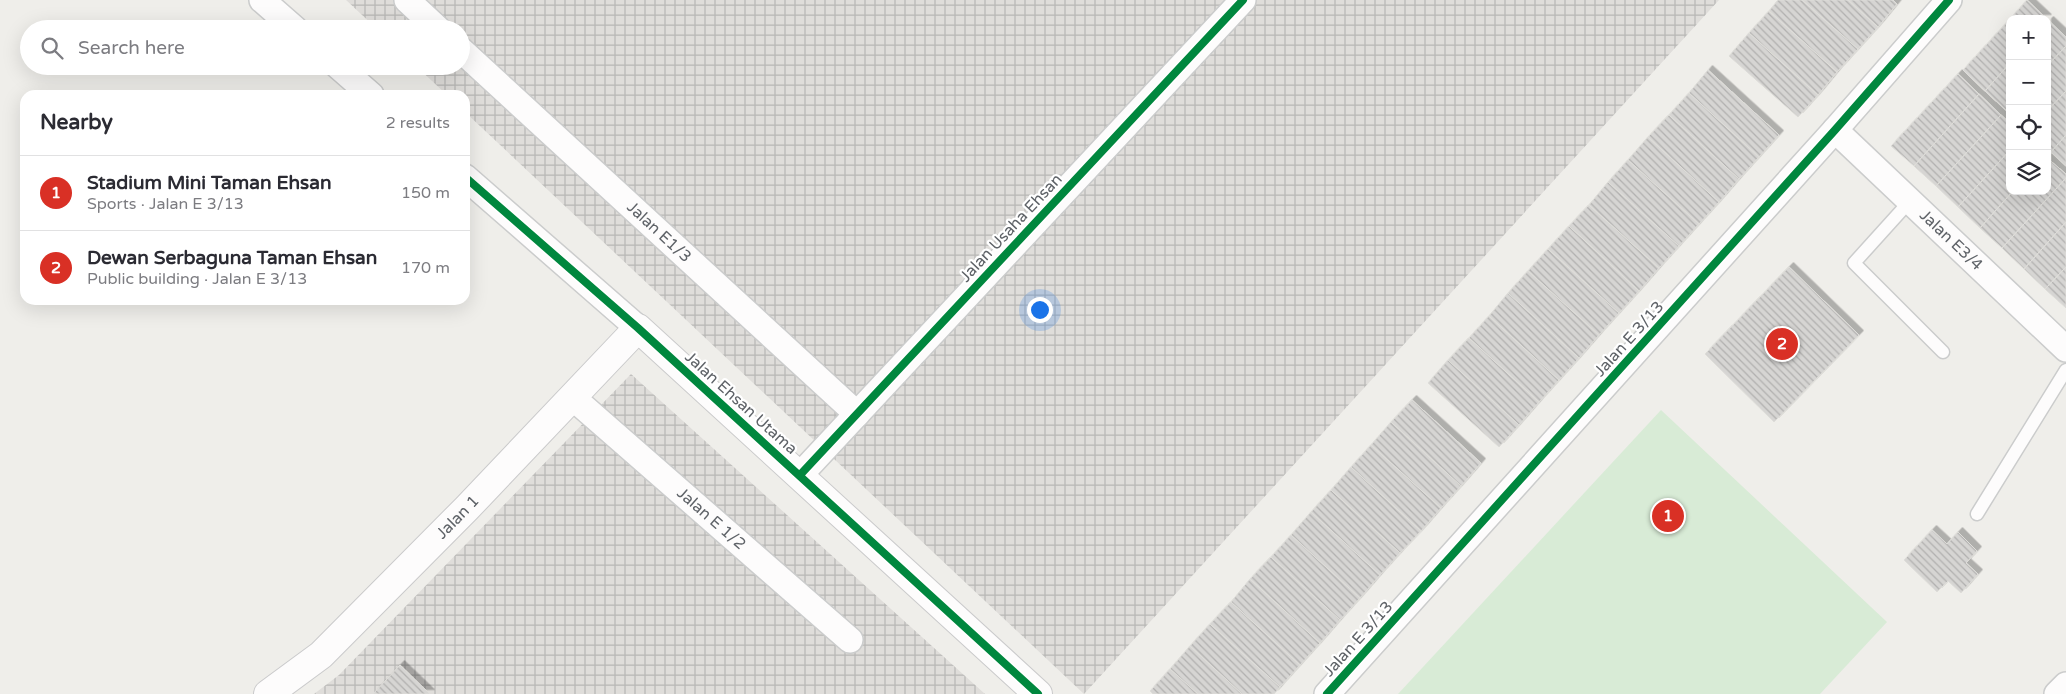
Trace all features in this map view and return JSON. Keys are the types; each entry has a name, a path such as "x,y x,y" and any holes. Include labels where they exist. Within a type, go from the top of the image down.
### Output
{"street":[{"path":"262,0 285,20"},
{"path":"407,0 428,20"},
{"name":"Jalan Usaha Ehsan","path":"800,475 1242,0"},
{"name":"Jalan E 3/13","path":"1327,694 1835,130 1949,0"},
{"name":"Jalan E1/3","path":"470,58 857,414"},
{"path":"348,75 365,90"},
{"name":"Jalan E3/4","path":"1835,130 2066,349"},
{"name":"Jalan Ehsan Utama","path":"470,181 638,328 1038,694"},
{"name":"Jalan 1","path":"268,694 321,655 466,509 638,328"},
{"name":"Jalan E 1/2","path":"572,397 850,640"},
{"path":"2058,694 2066,685"}],"lane":[{"path":"1910,201 1854,263 1943,352"},
{"path":"1977,514 2066,370"}],"shaded area":[{"path":"346,0 1719,0 1084,694 470,117 470,90 442,90 426,75 470,75 470,20 367,20"},
{"path":"631,374 985,694 314,694 339,675"}],"green space":[{"path":"1661,410 1887,622 1820,694 1398,694"}],"building":[{"path":"1778,0 1802,0 1858,49 1837,72 1769,11"},
{"path":"1802,0 1848,0 1878,27 1858,49"},
{"path":"1848,0 1893,0 1897,4 1878,27"},
{"path":"2027,0 2043,15 2014,15"},
{"path":"1769,11 1837,72 1818,95 1749,33"},
{"path":"2006,23 2006,67 1985,91 1963,70"},
{"path":"2051,23 2066,37 2066,46 2051,62"},
{"path":"1749,33 1818,95 1798,117 1729,56"},
{"path":"2066,46 2066,91 2051,107 2051,105 2051,62"},
{"path":"2006,67 2006,110 1985,91"},
{"path":"1708,70 1779,135 1759,157 1689,93"},
{"path":"1958,74 1979,94 1914,166 1891,146"},
{"path":"2066,91 2066,135 2051,152 2051,150 2051,107"},
{"path":"1689,93 1759,157 1739,179 1669,115"},
{"path":"1979,94 2001,115 1936,186 1914,166"},
{"path":"1669,115 1739,179 1719,202 1648,137"},
{"path":"2001,115 2006,119 2006,154 1958,207 1936,186"},
{"path":"2066,135 2066,166 2051,152"},
{"path":"1648,137 1719,202 1699,224 1628,160"},
{"path":"2006,154 2006,195 2009,195 1980,228 1958,207"},
{"path":"1628,160 1699,224 1679,246 1608,182"},
{"path":"2051,161 2066,174 2066,178 2051,194"},
{"path":"2066,178 2066,222 2024,269 2002,248"},
{"path":"1608,182 1679,246 1659,268 1589,205"},
{"path":"2009,195 2050,195 2002,248 1980,228"},
{"path":"1589,205 1659,268 1639,291 1569,226"},
{"path":"2066,222 2066,267 2045,289 2024,269"},
{"path":"1569,226 1639,291 1619,313 1548,249"},
{"path":"1548,249 1619,313 1599,335 1528,271"},
{"path":"1789,267 1859,335 1774,422 1705,354"},
{"path":"2066,267 2066,308 2045,289"},
{"path":"1528,271 1599,335 1579,358 1508,293"},
{"path":"1508,293 1579,358 1559,380 1489,316"},
{"path":"1489,316 1559,380 1539,402 1469,338"},
{"path":"1469,338 1539,402 1519,425 1448,360"},
{"path":"1448,360 1519,425 1499,447 1428,383"},
{"path":"1412,400 1481,463 1461,486 1391,422"},
{"path":"1391,422 1461,486 1441,508 1371,445"},
{"path":"1371,445 1441,508 1421,531 1351,467"},
{"path":"1351,467 1421,531 1400,553 1331,490"},
{"path":"1331,490 1400,553 1380,575 1311,512"},
{"path":"1311,512 1380,575 1360,598 1291,535"},
{"path":"1932,530 1947,544 1958,532 1977,551 1966,563 1978,574 1961,593 1948,581 1937,592 1904,560"},
{"path":"1291,535 1360,598 1340,620 1271,557"},
{"path":"1271,557 1340,620 1320,643 1250,579"},
{"path":"1250,579 1320,643 1300,665 1231,602"},
{"path":"1231,602 1300,665 1280,687 1210,624"},
{"path":"1210,624 1280,687 1274,694 1242,694 1190,646"},
{"path":"1190,646 1242,694 1198,694 1170,669"},
{"path":"400,665 430,694 373,694"},
{"path":"1170,669 1198,694 1153,694 1150,691"}],"cycle path":[{"path":"800,475 1243,0"},
{"path":"1327,694 1835,130 1949,0"},
{"path":"470,181 638,328 1038,694"}],"place":[{"name":"Dewan Serbaguna Taman Ehsan","path":"1782,344"},
{"name":"Stadium Mini Taman Ehsan","path":"1668,516"}]}
